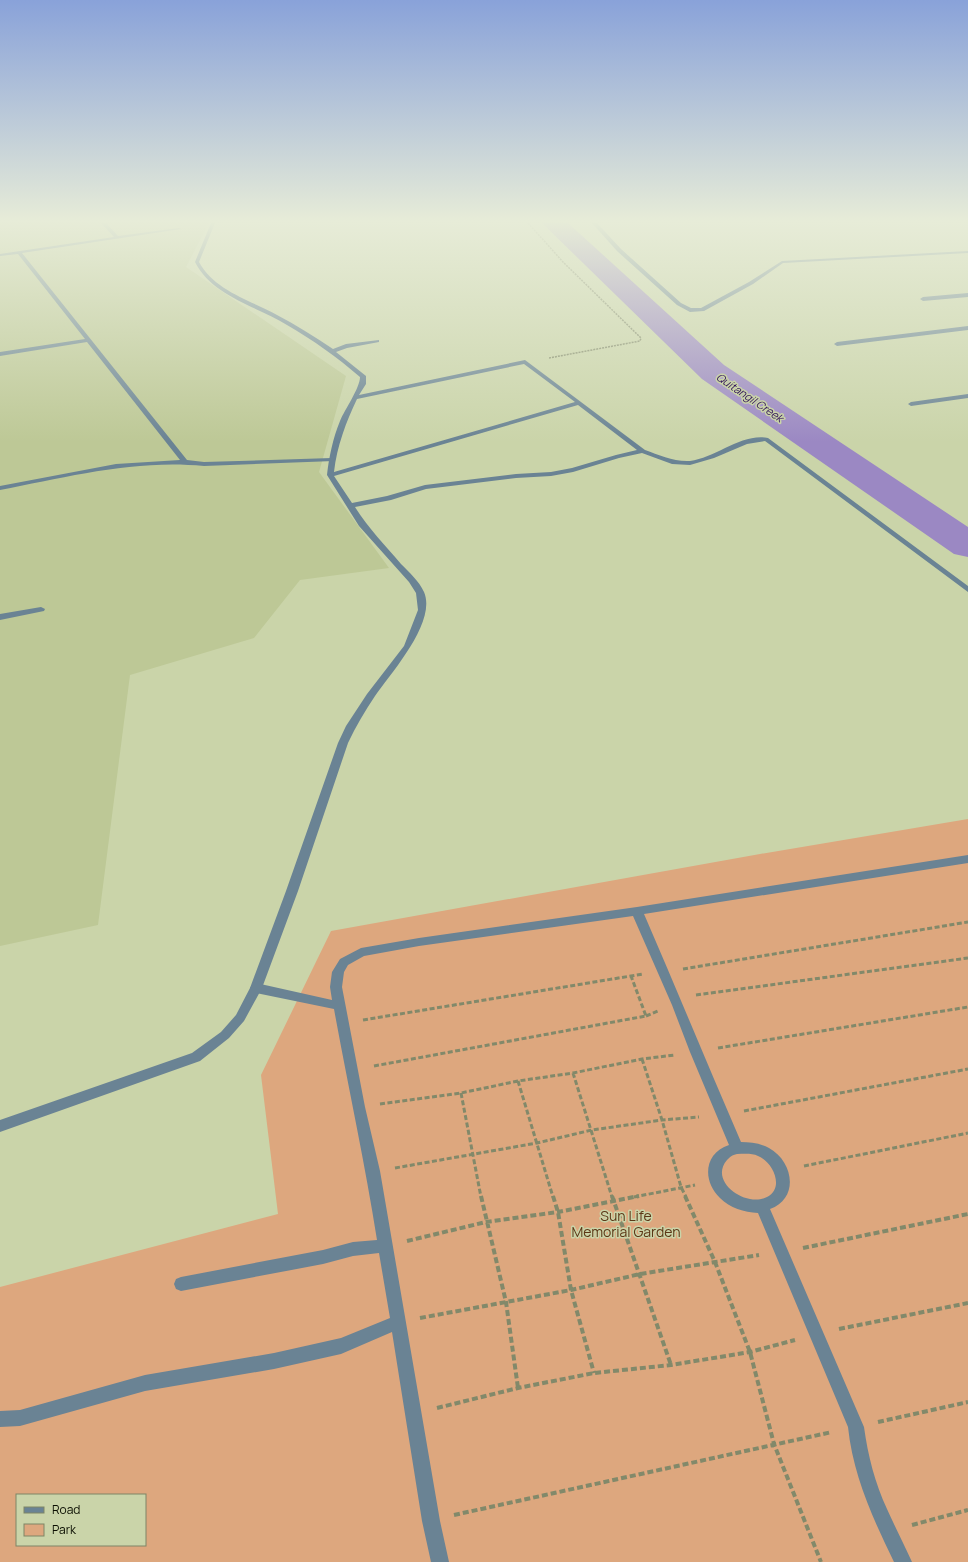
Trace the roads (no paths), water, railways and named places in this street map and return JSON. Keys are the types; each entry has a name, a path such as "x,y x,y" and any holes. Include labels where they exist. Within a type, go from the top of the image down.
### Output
{"street":[{"path":"53,296 185,462"},
{"path":"0,1126 196,1056 225,1035 240,1018 256,988 292,891 343,743 351,726 372,694 408,646 422,610 420,593 362,524 330,475 332,460 343,422 354,398 363,384 363,376 333,350 261,308 232,296"},
{"path":"670,296 686,309 698,311 726,296"},
{"path":"923,299 951,296"},
{"path":"837,344 968,328"},
{"path":"0,354 88,340"},
{"path":"333,350 346,346 377,341"},
{"path":"354,398 525,362 643,451 678,463 690,463 710,457 751,440 766,439 968,590"},
{"path":"911,404 968,396"},
{"path":"330,475 580,403"},
{"path":"350,506 388,498 425,487 502,477 552,474 573,470 618,456 643,451"},
{"path":"0,488 116,466 185,462 204,464 332,460"},
{"path":"0,617 41,608"},
{"path":"440,1562 430,1520 373,1171 358,1107 336,987 338,972 344,962 361,952 419,942 636,911 968,859"},
{"path":"636,911 678,1005 696,1052 737,1148"},
{"path":"256,988 340,1006"},
{"path":"737,1148 750,1148 763,1152 774,1160 782,1171 784,1182 781,1193 773,1202 762,1206 748,1207 734,1202 724,1193 717,1182 715,1171 718,1160 726,1152 737,1148"},
{"path":"762,1206 856,1427 857,1444 866,1476 888,1532 903,1562"},
{"path":"181,1284 324,1257 353,1249 385,1246"},
{"path":"0,1419 20,1418 145,1383 274,1361 341,1346 398,1322"}],"waterway":[{"name":"Quitangil Creek","path":"632,296 713,372 968,545"}],"park label":[{"name":"Sun Life Memorial Garden","path":"626,1224"}]}
